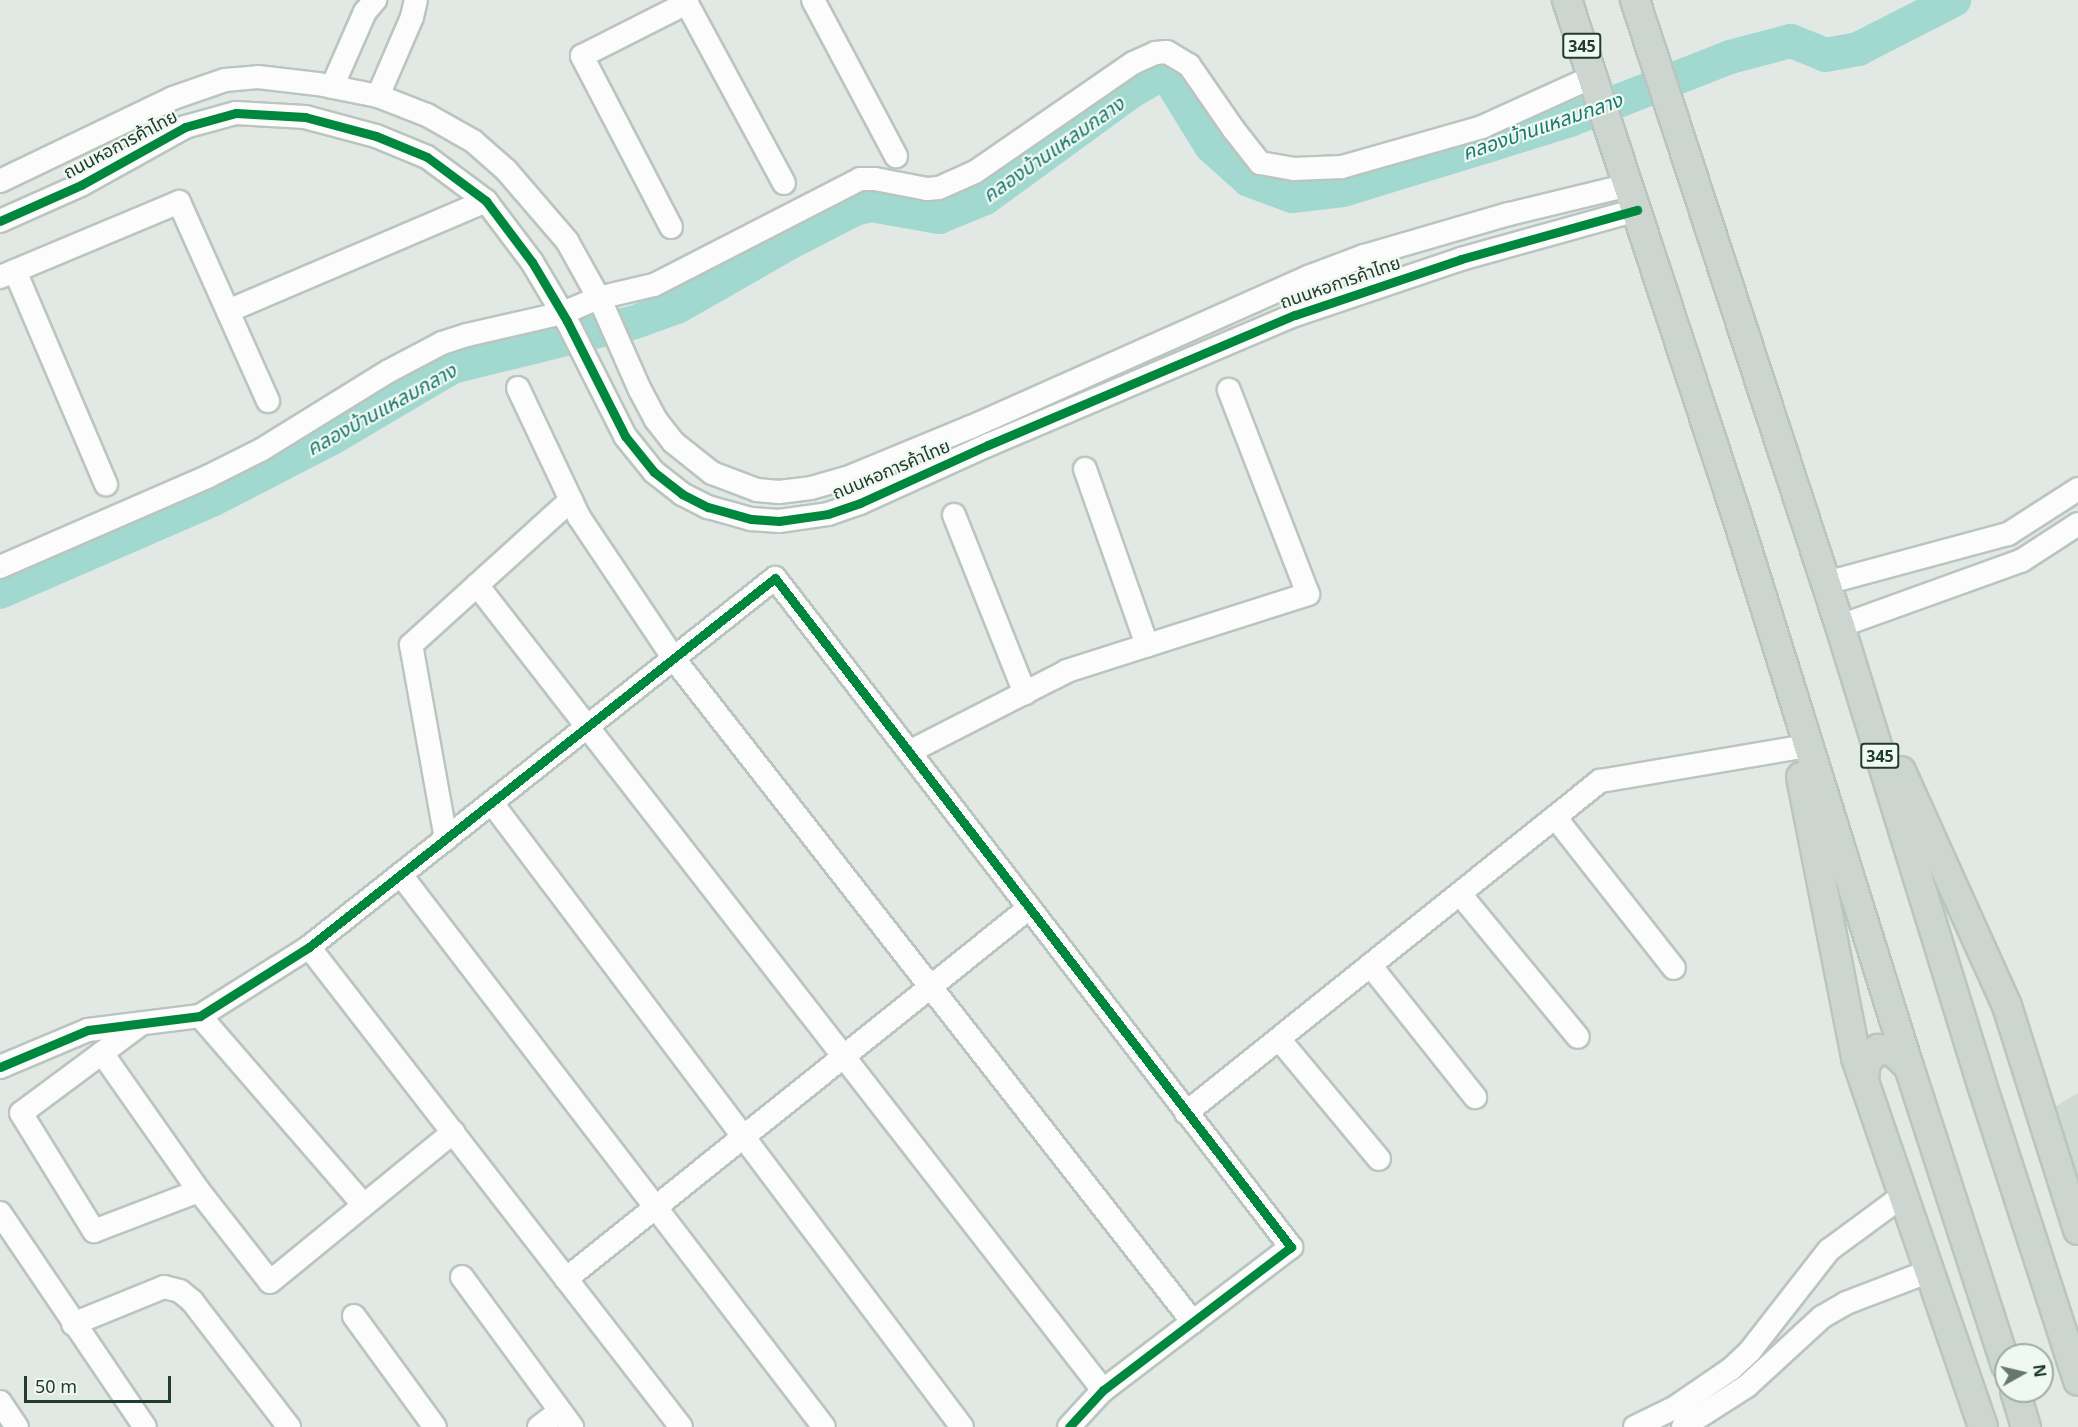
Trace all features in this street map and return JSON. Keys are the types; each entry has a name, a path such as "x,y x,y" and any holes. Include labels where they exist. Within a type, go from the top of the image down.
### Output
{"main road":[{"name":"345","path":"1567,0 1633,198 1999,1343"},
{"name":"345","path":"1635,0 1840,626 1982,1085 2078,1382"},
{"path":"1774,639 1856,1058 1983,1427"},
{"path":"1850,659 2007,1006 2078,1230"},
{"path":"1982,1085 1982,1041 1986,1034 1993,1030 2002,1031 2008,1035 2027,1072"},
{"path":"1864,1078 1866,1062 1878,1048 1886,1048 1894,1052 1909,1067"},
{"path":"2019,1403 2025,1423"}],"street":[{"path":"332,87 365,12 375,0"},
{"path":"378,96 412,17 416,0"},
{"path":"813,0 896,156"},
{"path":"672,227 582,56 686,2 784,183"},
{"path":"0,567 251,455 389,371 442,343 466,335 565,317 600,301 654,285 682,273 777,220 860,179 875,179 927,189 939,188 975,172 1133,63 1155,53 1167,52 1190,65 1234,130 1260,163 1293,169 1342,167 1482,127 1595,85"},
{"name":"ถนนหอการค้าไทย","path":"0,181 173,98 225,80 258,77 332,87 378,96 427,115 473,141 506,170 567,241 600,301 656,420 688,457 712,473 757,490 779,492 811,488 847,478 971,428 1308,276 1364,256 1509,214 1633,198"},
{"name":"ถนนหอการค้าไทย","path":"0,221 81,185 185,127 236,113 305,117 376,136 427,157 486,201 532,262 565,317 586,363 625,436 654,472 682,494 708,507 741,517 779,521 802,519 860,503 988,445 1295,315 1633,198"},
{"path":"228,311 486,201"},
{"path":"106,484 7,274 179,202 268,401"},
{"path":"518,388 579,518 674,659 1193,1322"},
{"path":"909,752 1067,671 1308,594 1229,390"},
{"path":"1085,469 1147,645"},
{"path":"1826,583 2008,534 2078,489"},
{"path":"446,839 411,645 571,500"},
{"path":"954,515 1025,693"},
{"path":"1840,626 2021,561 2078,524"},
{"path":"2008,534 2021,561"},
{"path":"0,1068 88,1030 200,1016 309,947 775,578 1291,1247 1103,1390 1070,1427"},
{"path":"477,585 1103,1390"},
{"path":"1186,1113 1600,781 1795,748"},
{"path":"492,803 962,1427"},
{"path":"1555,817 1674,968"},
{"path":"401,874 824,1427"},
{"path":"1460,894 1578,1037"},
{"path":"566,1279 1029,908"},
{"path":"309,947 681,1427"},
{"path":"1370,965 1475,1097"},
{"path":"200,1016 364,1205"},
{"path":"142,1023 21,1113 94,1231 199,1191"},
{"path":"1279,1038 1379,1159"},
{"path":"102,1053 199,1191 270,1282 453,1132"},
{"path":"1635,1427 1674,1408 1731,1368 1750,1351 1800,1291 1829,1250 1904,1195"},
{"path":"0,1213 73,1324 145,1427"},
{"path":"1683,1427 1747,1386 1821,1317 1846,1303 1930,1271"},
{"path":"462,1277 566,1419 539,1427"},
{"path":"73,1324 164,1287 180,1291 192,1300 289,1427"},
{"path":"1800,1291 1821,1317"},
{"path":"354,1316 435,1427"},
{"path":"0,1402 17,1427"}],"shaded area":[{"path":"2078,1093 2078,1233 2041,1115"}],"waterway":[{"name":"คลองบ้านแหลมกลาง","path":"0,592 214,499 332,438 452,367 635,322 677,307 789,243 855,209 871,205 939,217 985,198 1132,91 1158,76 1169,78 1211,146 1249,180 1292,196 1343,190 1487,146 1570,120 1730,57 1791,41 1825,55 1858,49 1954,0"}],"cycle path":[{"path":"0,221 81,185 185,127 236,113 305,117 376,136 427,157 486,201 532,262 567,321 625,436 654,472 682,494 708,507 751,519 779,521 828,514 860,503 988,445 1295,315 1461,259 1637,210"},
{"path":"0,1067 88,1030 200,1016 309,947 775,578 1291,1247 1103,1390 1069,1427"}]}
